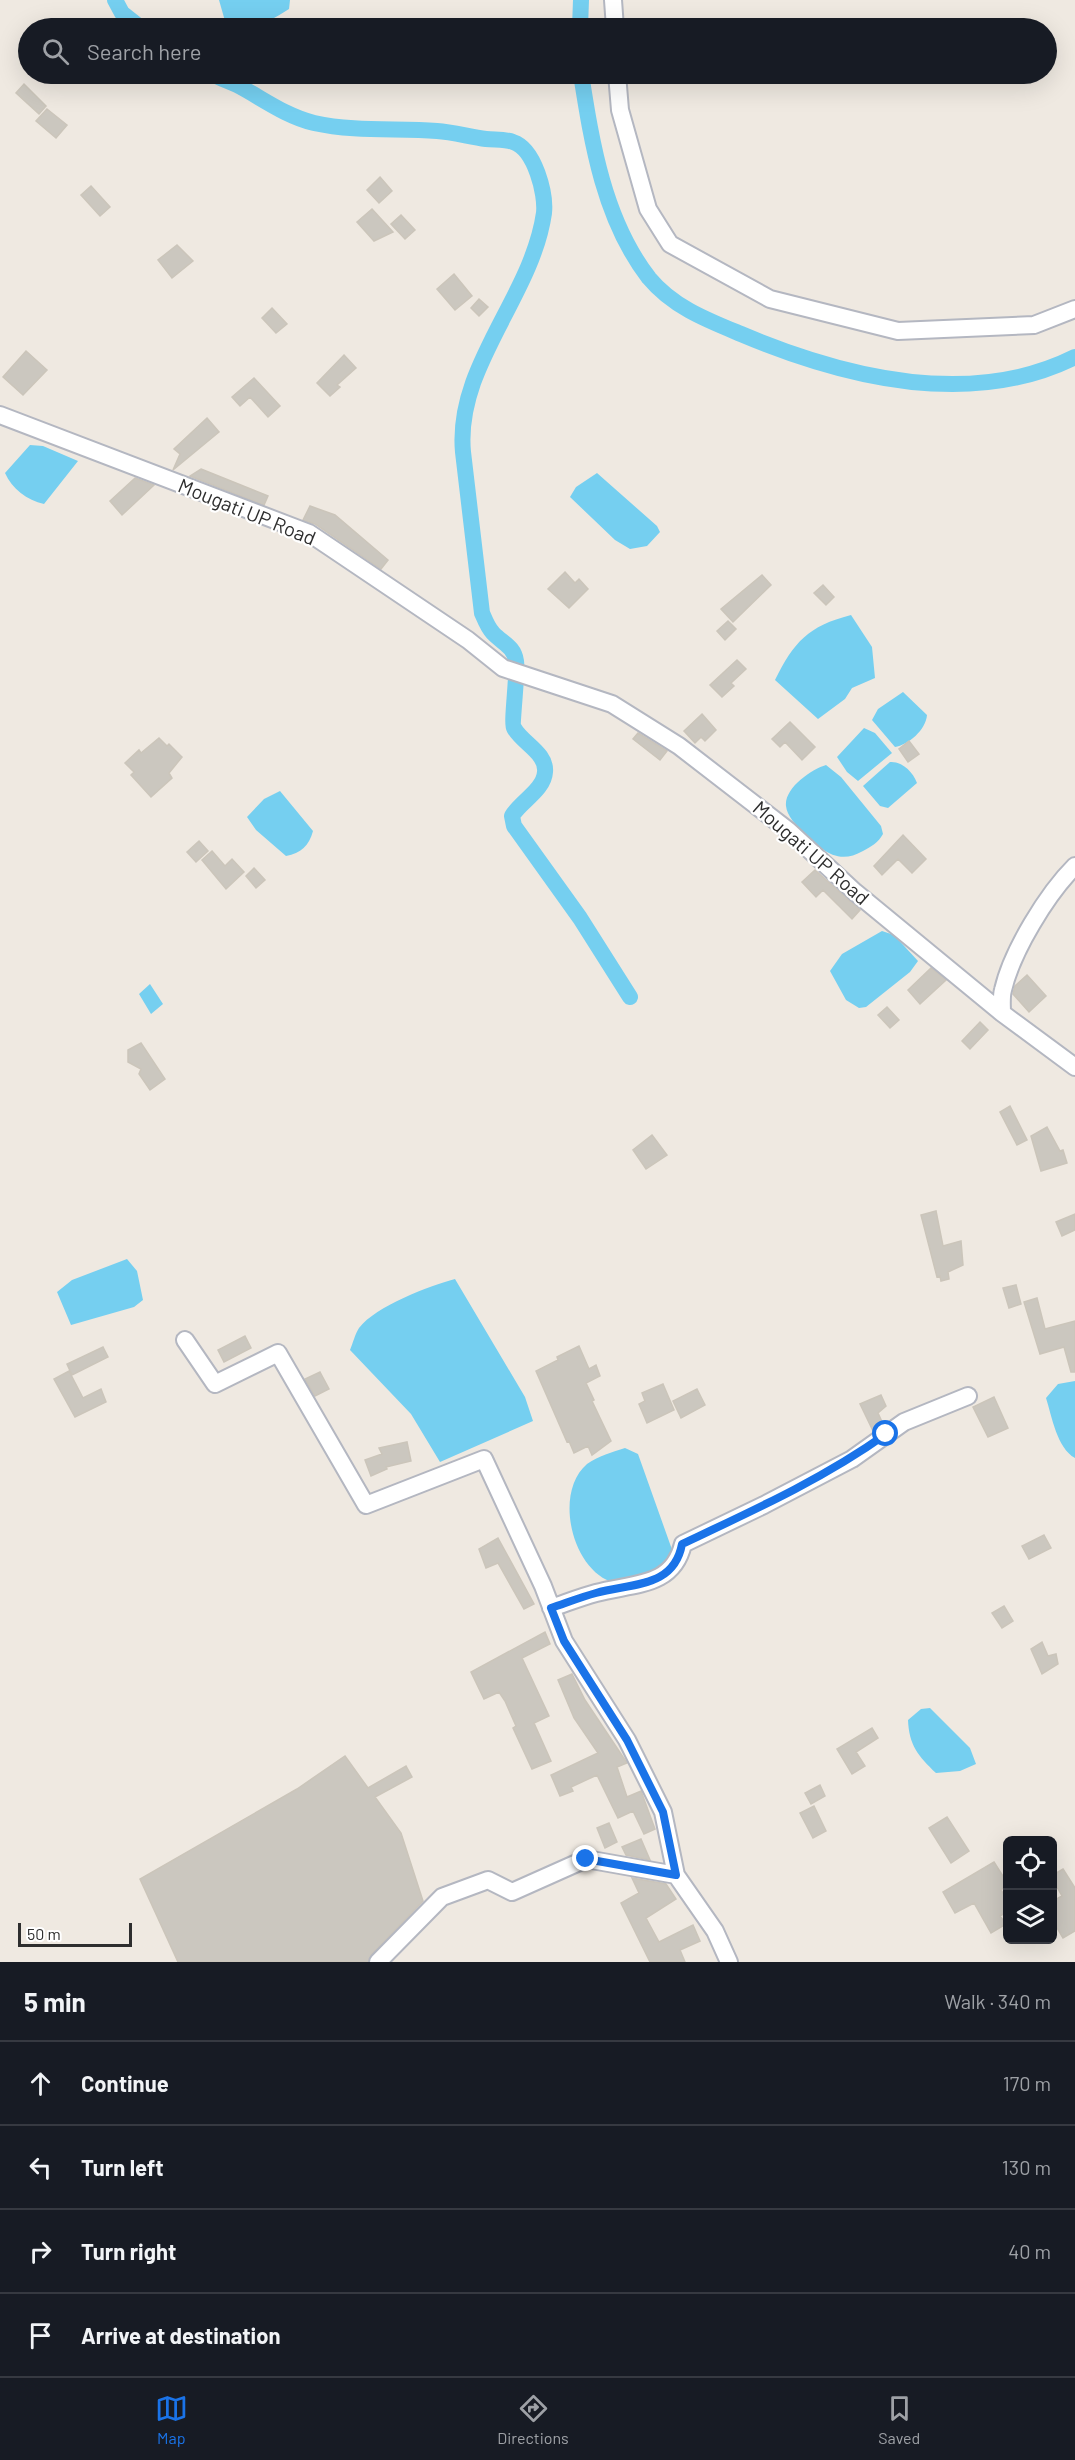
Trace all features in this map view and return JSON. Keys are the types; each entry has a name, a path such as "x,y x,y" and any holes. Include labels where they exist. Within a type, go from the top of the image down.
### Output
{"street":[{"path":"614,0 615,18"},
{"path":"618,84 620,110 648,209 670,244 697,261 770,299 898,331 1034,325 1075,309"},
{"name":"Mougati UP Road","path":"0,415 309,533 459,634 503,668 612,704 679,746 789,831 855,892 1002,1013 1075,1067"},
{"path":"1002,1013 1003,991 1015,959 1051,895 1075,866"},
{"path":"185,1340 215,1384 278,1353 366,1505 484,1458 564,1641 627,1740 663,1812 676,1875 715,1931 729,1962"},
{"path":"551,1608 597,1592 660,1578 679,1561 682,1544 852,1459 904,1422 968,1396"},
{"path":"378,1962 442,1897 488,1880 512,1892 586,1859 676,1875"}],"water":[{"path":"219,0 290,0 289,9 275,18 224,18"},
{"path":"30,445 43,446 78,461 44,504 21,493 5,473"},
{"path":"597,473 657,526 660,532 647,546 630,549 615,540 570,497 576,487"},
{"path":"851,615 872,647 875,678 852,688 845,699 818,719 775,680 789,655 804,637 824,624"},
{"path":"903,692 927,715 926,721 916,736 895,747 872,720 878,709"},
{"path":"864,728 875,733 892,753 858,781 847,772 837,757"},
{"path":"890,762 899,763 906,768 917,783 888,808 880,806 863,786"},
{"path":"826,765 841,777 881,826 883,834 879,840 854,855 845,857 830,854 798,826 787,810 787,799 794,786 807,775"},
{"path":"280,791 313,831 304,848 286,856 256,830 247,817 264,799"},
{"path":"882,931 894,935 918,961 910,972 866,1007 859,1008 846,1000 830,971 842,954"},
{"path":"150,984 163,1004 151,1014 139,994"},
{"path":"127,1259 137,1271 143,1300 134,1307 71,1325 57,1292 72,1280"},
{"path":"455,1279 525,1397 533,1421 440,1462 411,1414 350,1350 359,1328 378,1312 418,1292"},
{"path":"1075,1381 1075,1458 1059,1440 1046,1398 1058,1384"},
{"path":"625,1448 638,1454 675,1558 663,1570 627,1585 615,1583 600,1576 588,1564 578,1548 572,1530 570,1511 571,1493 577,1477 587,1464 601,1456"},
{"path":"930,1708 970,1748 976,1764 960,1771 936,1773 924,1761 910,1736 908,1720 921,1709"}],"building":[{"path":"24,84 46,106 39,114 16,93"},
{"path":"47,109 67,125 56,138 36,121"},
{"path":"380,177 392,191 379,203 367,190"},
{"path":"91,186 110,207 100,216 81,195"},
{"path":"372,209 393,232 374,241 357,222"},
{"path":"401,215 415,230 405,239 391,224"},
{"path":"177,245 193,261 172,278 158,260"},
{"path":"454,274 472,296 455,310 437,289"},
{"path":"479,299 488,307 479,316 471,308"},
{"path":"272,308 287,324 276,333 262,318"},
{"path":"26,351 47,370 23,395 3,377"},
{"path":"344,355 356,368 337,385 340,387 330,396 317,383"},
{"path":"254,378 280,406 268,417 250,397 240,406 232,397"},
{"path":"207,418 219,432 173,470 180,454 174,449"},
{"path":"201,469 268,496 264,505 190,476"},
{"path":"135,478 154,485 122,515 110,501"},
{"path":"310,506 335,515 388,560 381,569 315,524 303,520"},
{"path":"565,572 575,583 579,579 588,589 569,608 548,589"},
{"path":"762,575 771,585 733,622 721,609"},
{"path":"823,585 834,597 826,605 814,593"},
{"path":"728,621 736,629 725,640 717,631"},
{"path":"737,660 746,669 731,683 734,686 722,697 710,685"},
{"path":"702,714 716,730 705,741 701,737 695,743 684,731"},
{"path":"790,722 815,747 802,760 785,742 780,747 772,739"},
{"path":"638,733 667,751 660,760 633,739"},
{"path":"159,738 182,757 169,773 172,778 151,797 131,775 134,772 125,763 139,750 141,753"},
{"path":"909,741 919,754 908,762 899,749"},
{"path":"903,835 926,859 912,873 898,859 882,875 874,866"},
{"path":"199,841 208,851 196,862 187,852"},
{"path":"212,851 225,866 232,859 244,872 226,889 202,860"},
{"path":"254,868 265,880 256,888 246,876"},
{"path":"815,870 860,910 852,919 823,890 816,897 802,882"},
{"path":"931,968 946,980 920,1004 908,990"},
{"path":"1027,975 1046,996 1029,1012 1013,994 1015,986"},
{"path":"887,1007 899,1020 890,1028 878,1015"},
{"path":"980,1022 988,1030 970,1049 962,1041"},
{"path":"141,1043 165,1079 150,1090 139,1074 141,1069 128,1062 128,1050"},
{"path":"1010,1106 1027,1140 1017,1145 1000,1112"},
{"path":"1047,1127 1060,1151 1063,1150 1067,1163 1041,1171 1031,1136"},
{"path":"652,1135 667,1155 646,1169 633,1150"},
{"path":"936,1211 943,1246 961,1241 963,1265 948,1272 949,1279 941,1281 940,1276 937,1277 921,1215"},
{"path":"1075,1214 1075,1230 1062,1236 1056,1222"},
{"path":"1016,1285 1021,1304 1009,1308 1003,1288"},
{"path":"1037,1298 1045,1329 1075,1321 1075,1372 1071,1372 1064,1347 1040,1354 1024,1302"},
{"path":"245,1336 251,1348 224,1362 218,1350"},
{"path":"579,1346 589,1369 596,1365 600,1376 586,1383 611,1441 592,1455 588,1446 574,1453 536,1371"},
{"path":"103,1347 108,1357 72,1375 67,1364"},
{"path":"69,1371 83,1398 101,1389 106,1402 75,1417 54,1379"},
{"path":"320,1372 329,1389 315,1396 305,1379"},
{"path":"663,1384 674,1410 647,1423 639,1404 645,1401 642,1393"},
{"path":"697,1389 705,1405 681,1418 673,1401"},
{"path":"881,1395 886,1406 878,1413 883,1424 873,1431 860,1404"},
{"path":"994,1397 1008,1428 988,1437 973,1407"},
{"path":"407,1442 411,1461 386,1467 387,1469 371,1476 365,1460 382,1454 379,1448"},
{"path":"1044,1535 1051,1548 1029,1559 1022,1546"},
{"path":"498,1538 534,1604 524,1609 498,1563 486,1568 479,1549"},
{"path":"1004,1606 1013,1621 1002,1628 992,1613"},
{"path":"545,1632 550,1644 522,1658 549,1716 534,1723 551,1761 532,1769 513,1728 516,1726 505,1701 499,1692 484,1699 471,1672"},
{"path":"1042,1642 1048,1656 1056,1654 1058,1664 1042,1674 1031,1649"},
{"path":"572,1674 585,1700 627,1763 617,1767 627,1797 641,1791 655,1829 644,1834 633,1811 618,1818 597,1775 571,1787 573,1791 560,1796 551,1775 598,1753 574,1718 558,1680"},
{"path":"872,1728 878,1738 856,1752 865,1766 852,1774 837,1749"},
{"path":"345,1756 368,1788 406,1766 412,1777 375,1797 401,1833 423,1901 371,1955 368,1962 178,1962 140,1879 297,1789"},
{"path":"820,1785 825,1796 811,1804 805,1793"},
{"path":"814,1806 826,1831 813,1838 800,1813"},
{"path":"947,1817 969,1851 951,1863 929,1828"},
{"path":"609,1823 617,1842 605,1848 597,1828"},
{"path":"641,1839 650,1860 626,1855 622,1847"},
{"path":"994,1862 1003,1876 1001,1890 1003,1914 1000,1916 1003,1926 991,1933 974,1903 955,1913 943,1892"},
{"path":"1063,1869 1075,1888 1075,1931 1063,1938 1057,1928 1057,1899 1062,1896 1057,1887 1057,1873"},
{"path":"632,1878 666,1884 676,1899 646,1918 659,1942 693,1925 700,1941 680,1950 685,1962 650,1962 621,1903 639,1893"}],"waterway":[{"path":"115,0 122,13 128,18"},
{"path":"580,18 581,0"},
{"path":"235,84 283,111 314,123 360,129 449,132 486,139 507,140 521,146 538,173 544,213 537,244 525,274 482,361 471,390 464,420 463,452 482,613 491,631 510,648 515,656 514,728 545,765 541,784 512,816 514,826 580,918 630,997"},
{"path":"583,84 595,154 621,231 649,278 669,297 691,312 741,334 822,363 864,374 907,381 951,384 993,381 1035,373 1075,357"}],"route":[{"path":"586,1859 676,1875 663,1812 627,1740 564,1641 551,1608 597,1592 626,1588 660,1578 679,1561 682,1544 852,1459 886,1434"}]}
